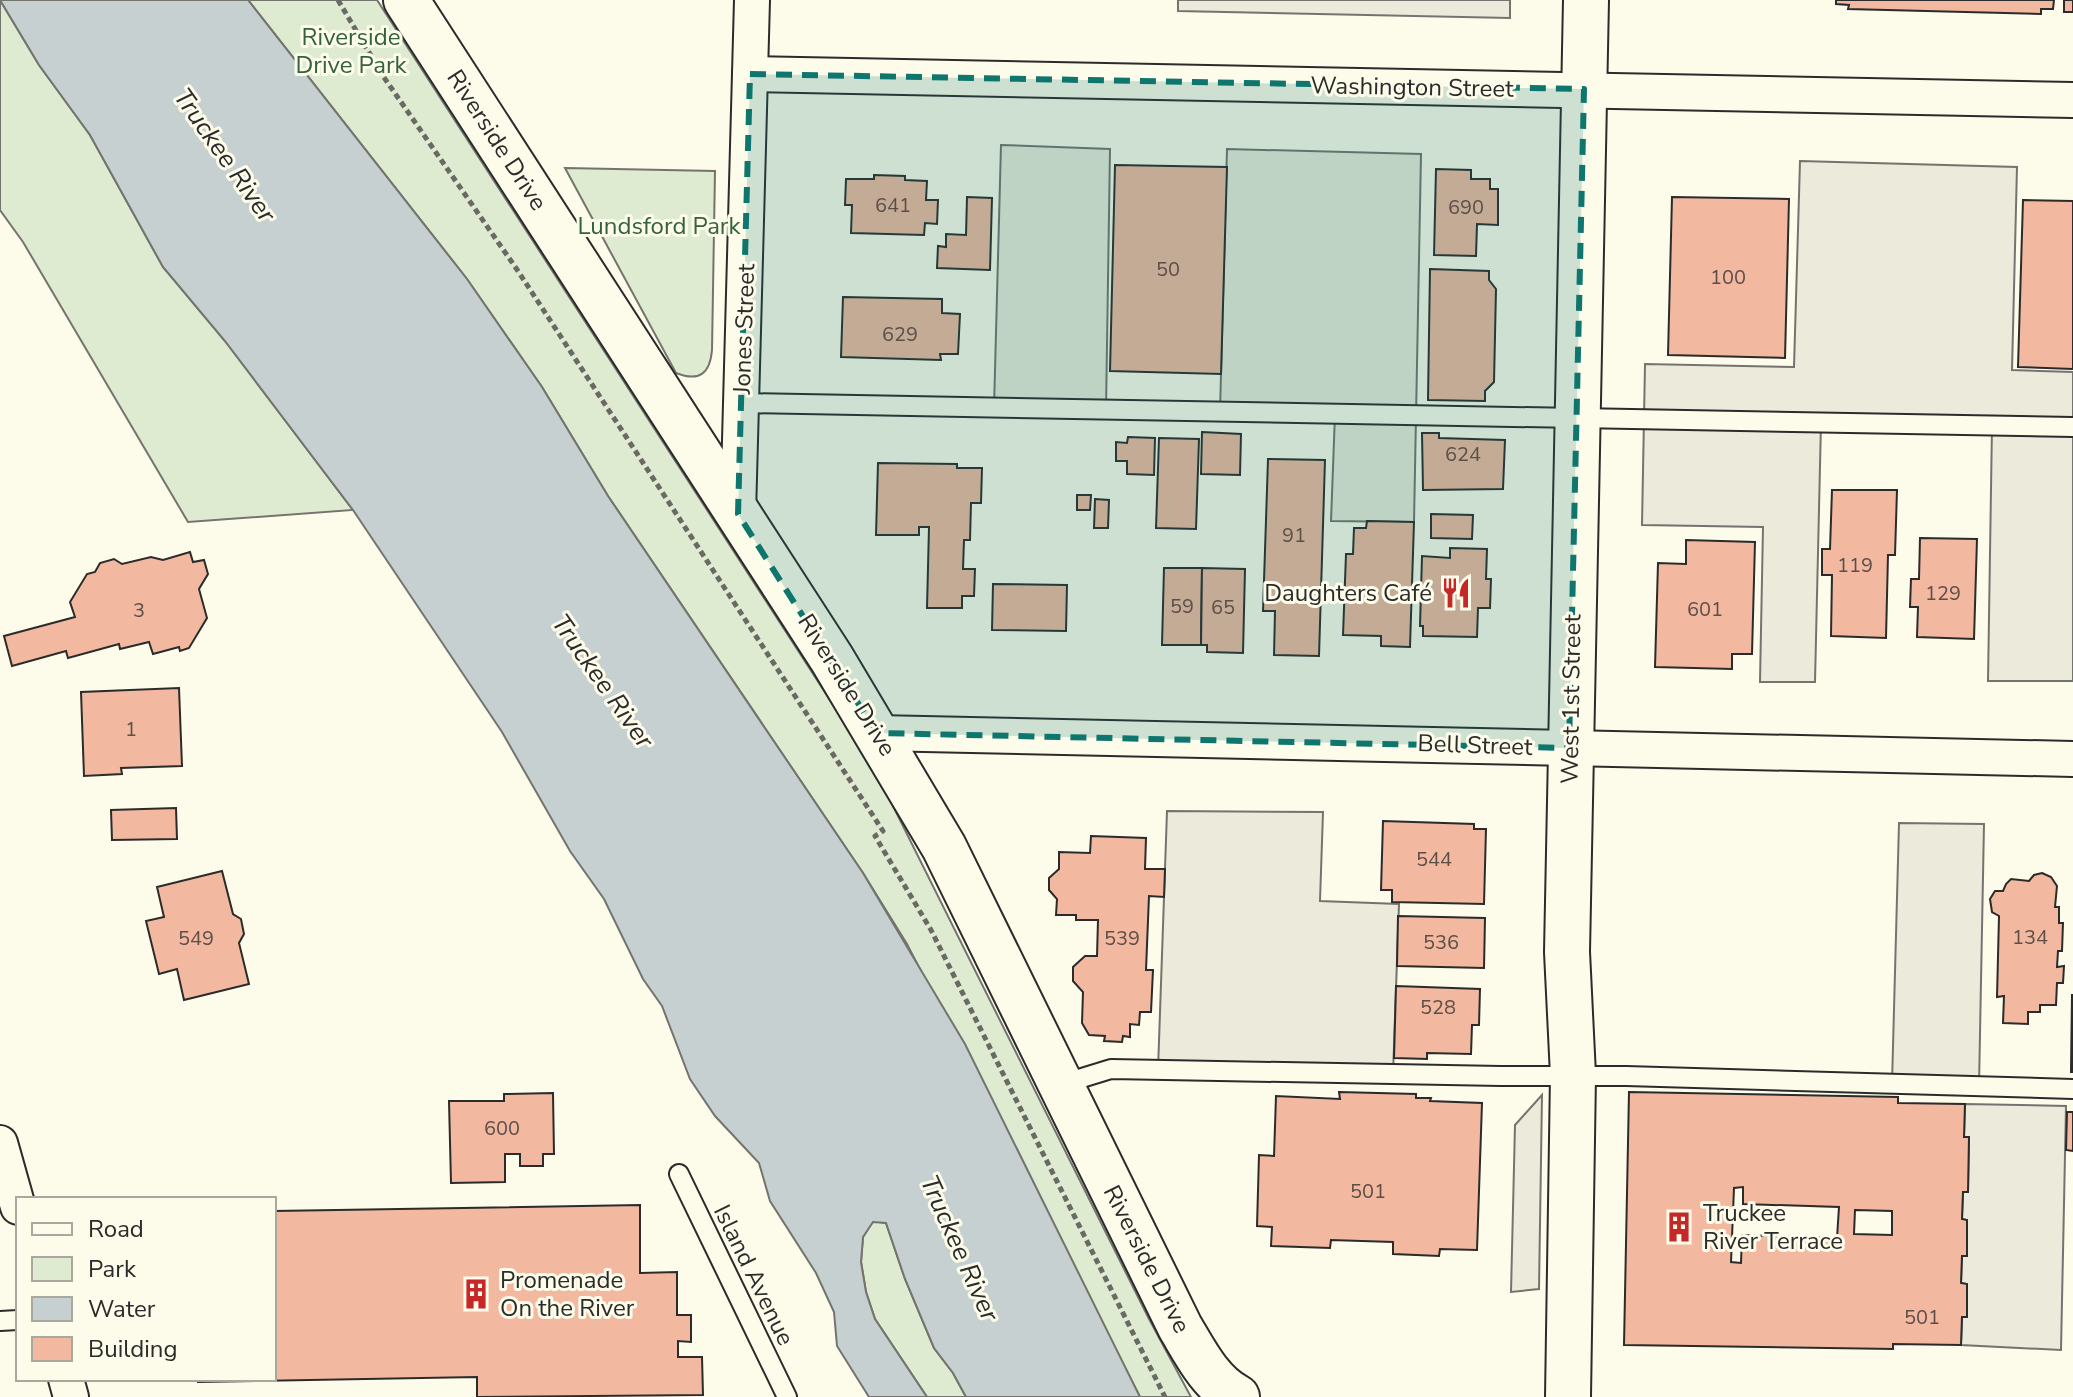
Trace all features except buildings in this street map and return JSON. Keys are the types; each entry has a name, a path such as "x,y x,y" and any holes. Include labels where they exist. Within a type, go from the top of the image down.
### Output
{"street":[{"name":"Riverside Drive","path":"406,0 877,733 944,847 1180,1327 1211,1375 1226,1392 1237,1397"},
{"name":"Jones Street","path":"738,514 752,0"},
{"name":"West 1st Street","path":"1568,1397 1573,1075 1567,952 1569,748 1586,0"},
{"name":"Washington Street","path":"750,74 2073,100"},
{"name":"Bell Street","path":"877,733 2073,759"},
{"path":"0,1143 16,1200"}],"lane":[{"path":"742,403 2073,427"},
{"path":"1059,1085 1111,1069 1573,1075 2073,1089"},
{"name":"Island Avenue","path":"679,1174 787,1397"}],"path":[{"path":"338,0 383,76 518,271 883,831 875,836 931,930 1165,1397"}],"highlighted area":[{"path":"750,74 1584,89 1569,748 877,733 738,514"}],"green space":[{"path":"0,0 39,65 90,135 163,267 225,341 353,510 188,522 23,242 0,210"},
{"name":"Riverside Drive Park","path":"248,0 377,0 850,731 887,794 1191,1397 1140,1397 907,944 863,873 608,496 542,387 467,279"},
{"name":"Lundsford Park","path":"565,168 715,171 712,350 709,365 702,374 691,377 676,373"},
{"path":"873,1221 886,1223 934,1348 966,1397 927,1397 875,1319 861,1262 863,1237"}],"shaded area":[{"path":"1178,0 1510,0 1510,18 1178,11"},
{"path":"1001,145 1110,149 1106,410 994,408"},
{"path":"1227,149 1421,154 1414,522 1331,521 1335,414 1220,412"},
{"path":"1800,161 2017,167 2012,370 2073,372 2073,681 1988,681 1992,426 1821,423 1815,682 1760,682 1763,527 1642,525 1645,364 1794,367"},
{"path":"1167,811 1323,812 1320,901 1399,904 1393,1074 1158,1070"},
{"path":"1899,823 1984,824 1979,1087 1892,1084"},
{"path":"1542,1095 1539,1289 1511,1292 1515,1125"},
{"path":"1965,1104 2066,1106 2061,1350 1961,1345 1962,1317 1967,1317 1967,1284 1961,1283 1962,1256 1967,1255 1967,1220 1962,1219 1963,1192 1968,1191 1969,1137 1964,1137"}],"water":[{"name":"Truckee River","path":"0,0 248,0 467,279 542,387 608,496 863,873 965,1044 1140,1397 966,1397 934,1348 886,1223 873,1222 863,1237 861,1262 866,1292 875,1319 927,1397 869,1397 837,1346 834,1312 816,1273 770,1201 759,1163 715,1116 690,1079 662,1006 643,979 604,899 570,851 502,732 353,510 225,341 163,267 90,135 39,65"}],"place":[{"name":"Daughters Café","path":"1456,593"},
{"name":"Truckee River Terrace","path":"1679,1227"},
{"name":"Promenade On the River","path":"476,1294"}]}
